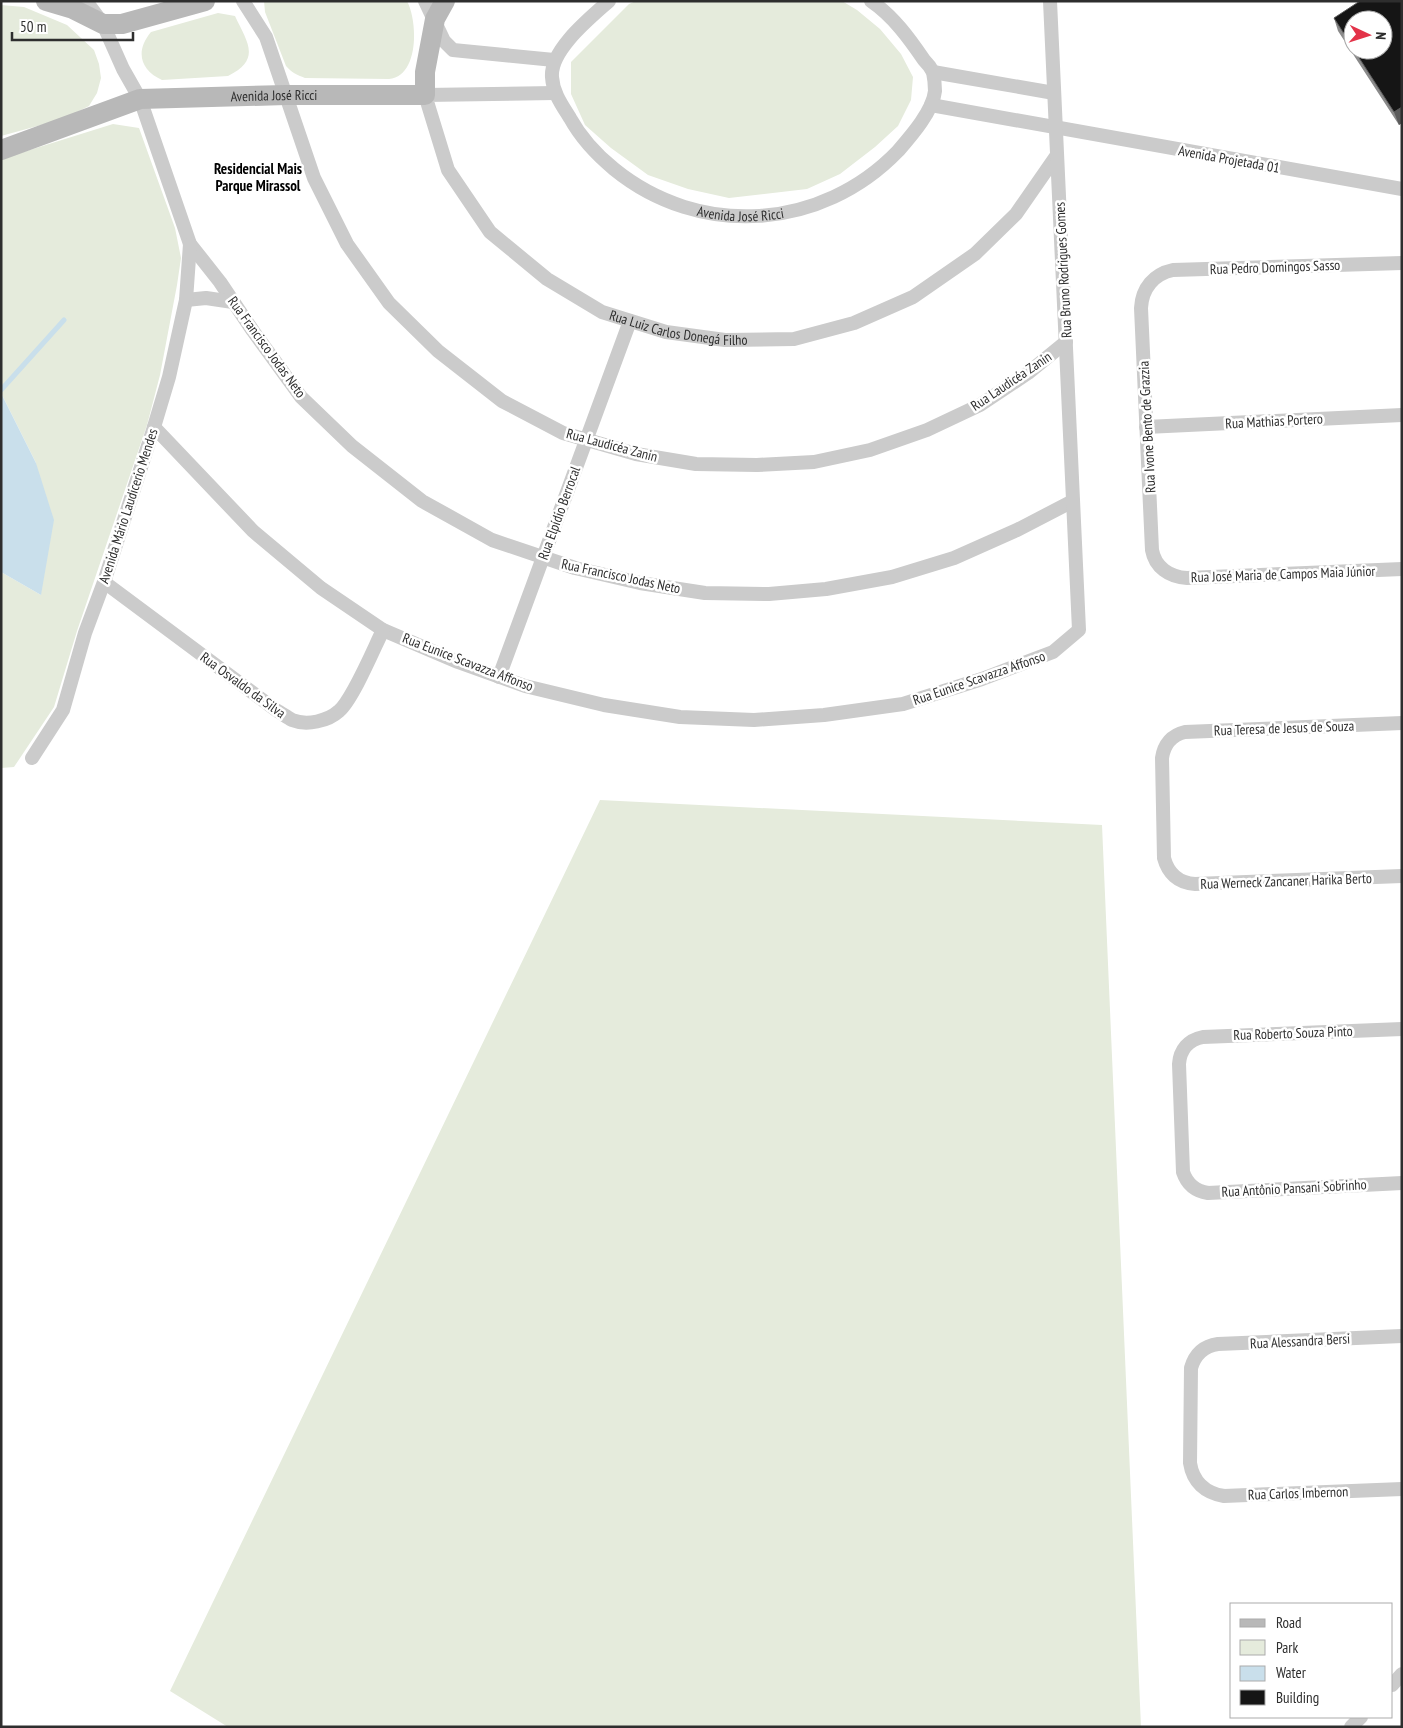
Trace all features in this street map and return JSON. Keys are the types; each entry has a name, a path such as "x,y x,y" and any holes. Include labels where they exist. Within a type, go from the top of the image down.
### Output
{"street":[{"path":"46,1 73,10 103,24 122,24 205,1"},
{"name":"Rua Francisco Jodas Neto","path":"86,1 103,24 123,69 140,99 190,244 220,282 301,397 352,446 422,500 492,540 575,568 640,582 706,593 769,594 826,589 892,577 954,558 1016,530 1073,501"},
{"name":"Rua Laudicéa Zanin","path":"243,1 266,37 314,178 347,244 389,303 438,351 502,401 563,433 636,454 696,464 756,465 814,462 870,450 927,430 980,405 1028,373 1066,342"},
{"name":"Rua Luiz Carlos Donegá Filho","path":"445,1 430,10 425,94 448,170 490,232 547,279 602,312 666,332 724,340 794,339 854,323 913,297 975,254 1016,214 1057,155"},
{"path":"430,10 444,41 454,50 554,60 582,24 609,1"},
{"path":"871,1 906,34 932,72 1054,93"},
{"path":"1044,1 1051,16"},
{"name":"Rua Bruno Rodrigues Gomes","path":"1050,1 1079,630"},
{"name":"Avenida José Ricci","path":"554,60 552,76 556,93 575,127 600,157 630,182 664,200 701,212 740,217 778,215 816,205 852,189 883,166 910,138 931,105 935,90 932,72"},
{"name":"Avenida José Ricci","path":"1,150 140,99 286,95 556,93"},
{"path":"931,105 1056,128"},
{"name":"Avenida Projetada 01","path":"1056,128 1402,189"},
{"name":"Avenida Mário Laudicerio Mendes","path":"32,758 63,710 85,633 104,582 154,427 169,378 186,300 190,244"},
{"name":"Rua Pedro Domingos Sasso","path":"1152,281 1162,274 1173,270 1402,263"},
{"name":"Rua Ivone Bento de Grazzia","path":"1152,281 1143,296 1141,308 1146,427 1152,550 1158,565 1166,572"},
{"path":"186,300 206,298 233,302"},
{"name":"Rua Elpídio Berrocal","path":"499,677 630,321"},
{"name":"Rua Mathias Portero","path":"1146,427 1402,415"},
{"name":"Rua Eunice Scavazza Affonso","path":"154,427 253,531 321,588 383,630 458,662 525,686 604,705 680,717 754,720 824,715 903,704 982,679 1053,652 1079,630"},
{"name":"Rua José Maria de Campos Maia Júnior","path":"1166,572 1176,577 1186,578 1402,569"},
{"name":"Rua Osvaldo da Silva","path":"104,582 276,710 293,720 311,723 339,711 348,700 383,630"},
{"name":"Rua Teresa de Jesus de Souza","path":"1172,875 1164,858 1162,758 1164,748 1177,735 1185,732 1402,723"},
{"name":"Rua Werneck Zancaner Harika Berto","path":"1172,875 1185,883 1194,884 1402,876"},
{"name":"Rua Roberto Souza Pinto","path":"1189,1184 1183,1168 1179,1064 1182,1052 1187,1044 1203,1037 1402,1029"},
{"name":"Rua Antônio Pansani Sobrinho","path":"1189,1184 1200,1191 1208,1193 1402,1183"},
{"name":"Rua Alessandra Bersi","path":"1198,1484 1192,1474 1190,1463 1191,1373 1194,1359 1200,1351 1218,1344 1402,1336"},
{"name":"Rua Carlos Imbernon","path":"1198,1484 1207,1491 1224,1496 1402,1490"},
{"path":"1393,1683 1402,1674"}],"green space":[{"path":"264,1 407,1 411,10 414,34 411,59 399,76 389,79 302,77 292,72 286,66 265,12"},
{"path":"636,1 842,1 857,10 880,29 901,54 913,77 911,100 898,126 875,147 840,174 807,189 729,198 688,189 648,175 611,148 585,125 571,94 571,62 629,4"},
{"path":"1,5 24,7 67,25 94,50 101,78 97,93 89,106 63,119 1,136"},
{"path":"218,13 235,16 247,42 248,56 239,70 228,76 162,80 149,71 142,59 142,53 146,39 151,32"},
{"path":"113,124 139,128 175,228 181,258 177,285 160,375 147,425 77,631 54,707 14,767 1,768 1,572 41,595 36,463 1,393 1,159"},
{"path":"600,800 1102,825 1141,1727 228,1727 170,1691"}],"water":[{"path":"1,393 36,463 54,520 41,595 1,572"}],"building":[{"path":"1360,1 1402,1 1402,107 1394,112 1360,60 1393,60 1393,10 1346,10"},
{"path":"1343,12 1343,32 1334,18"}],"waterway":[{"path":"1,390 64,320"}],"district":[{"name":"Residencial Mais Parque Mirassol","path":"258,178"}]}
